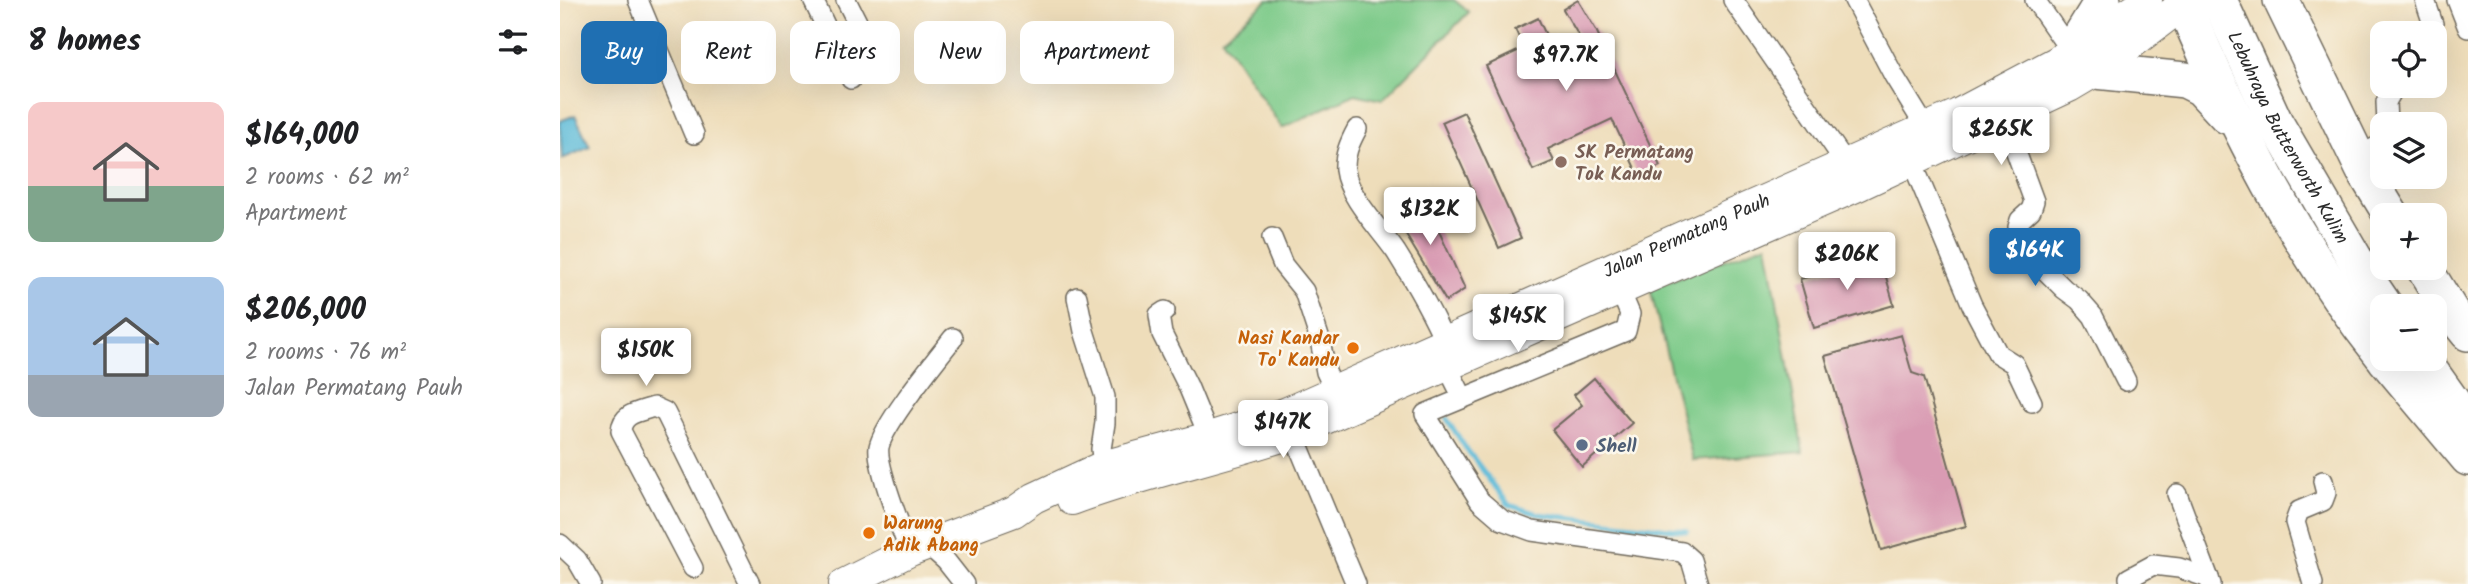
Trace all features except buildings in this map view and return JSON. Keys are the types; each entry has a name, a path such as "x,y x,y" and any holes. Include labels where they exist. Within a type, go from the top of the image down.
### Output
{"highway":[{"path":"2103,0 2083,62 2185,80 2201,88 2239,129"},
{"name":"Lebuhraya Butterworth Kulim","path":"2219,0 2275,122 2377,294"},
{"name":"Lebuhraya Butterworth Kulim","path":"2243,0 2293,108 2370,240"},
{"path":"2281,0 2324,91 2370,151"},
{"path":"2307,0 2324,91"},
{"path":"2185,1 2239,129 2279,204 2316,265 2370,339"},
{"path":"2431,280 2468,333"},
{"path":"2447,355 2468,382"},
{"path":"2395,371 2468,458"},
{"path":"2430,371 2468,424"}],"main road":[{"name":"Jalan Permatang Pauh","path":"1853,174 1912,162 2069,87 2083,62 2147,0"},
{"name":"Jalan Permatang Pauh","path":"1014,512 1038,513 1110,486 1237,452 1289,423 1853,174 1926,128 2083,62 2185,1"},
{"name":"Jalan Permatang Pauh","path":"844,584 918,548 1014,512 1034,498 1103,466 1209,437 1289,423 1335,391 1446,354"}],"street":[{"path":"638,0 694,134"},
{"path":"813,0 823,21"},
{"path":"846,0 857,21"},
{"path":"1733,0 1853,174"},
{"path":"1854,0 1894,76 1926,128"},
{"path":"2035,0 2083,62"},
{"path":"2425,0 2431,21"},
{"path":"2457,0 2468,28"},
{"path":"2004,119 2034,201 2031,210 2020,219 2018,227 2022,239 2044,269 2093,316 2126,381"},
{"path":"1357,129 1348,146 1345,170 1352,189 1395,252 1435,319 1463,398"},
{"path":"1912,162 1972,305 1998,354 2014,364 2032,402"},
{"path":"1272,238 1283,265 1304,291 1320,340 1326,372 1335,391"},
{"path":"1615,279 1630,314 1626,331 1425,414 1480,501 1502,520 1532,531 1682,552 1691,560 1698,584"},
{"path":"1077,297 1084,331 1105,397 1101,449 1103,466"},
{"path":"1165,311 1159,316 1162,334 1209,437"},
{"path":"953,338 886,430 878,448 892,505 918,548 946,561 964,584"},
{"path":"692,568 621,431 622,422 628,415 654,407 665,412 750,584"},
{"path":"1289,423 1356,584"},
{"path":"2313,584 2295,522 2299,511 2323,501 2326,493 2323,481"},
{"path":"2177,494 2210,581"},
{"path":"560,544 576,560 591,584"},
{"path":"2130,584 2129,578 2152,565 2179,568 2210,581"}],"green space":[{"path":"1268,0 1454,0 1469,12 1382,100 1355,94 1282,128 1222,38"},
{"path":"1767,244 1803,452 1693,460 1650,288"}],"water":[{"path":"575,115 590,147 562,159 560,121"}],"waterway":[{"path":"1447,419 1509,505 1538,514 1687,531"}],"place":[{"name":"SK Permatang Tok Kandu","path":"1561,162"},
{"name":"Nasi Kandar To' Kandu","path":"1353,348"},
{"name":"Shell","path":"1582,445"},
{"name":"Warung Adik Abang","path":"869,533"}]}
